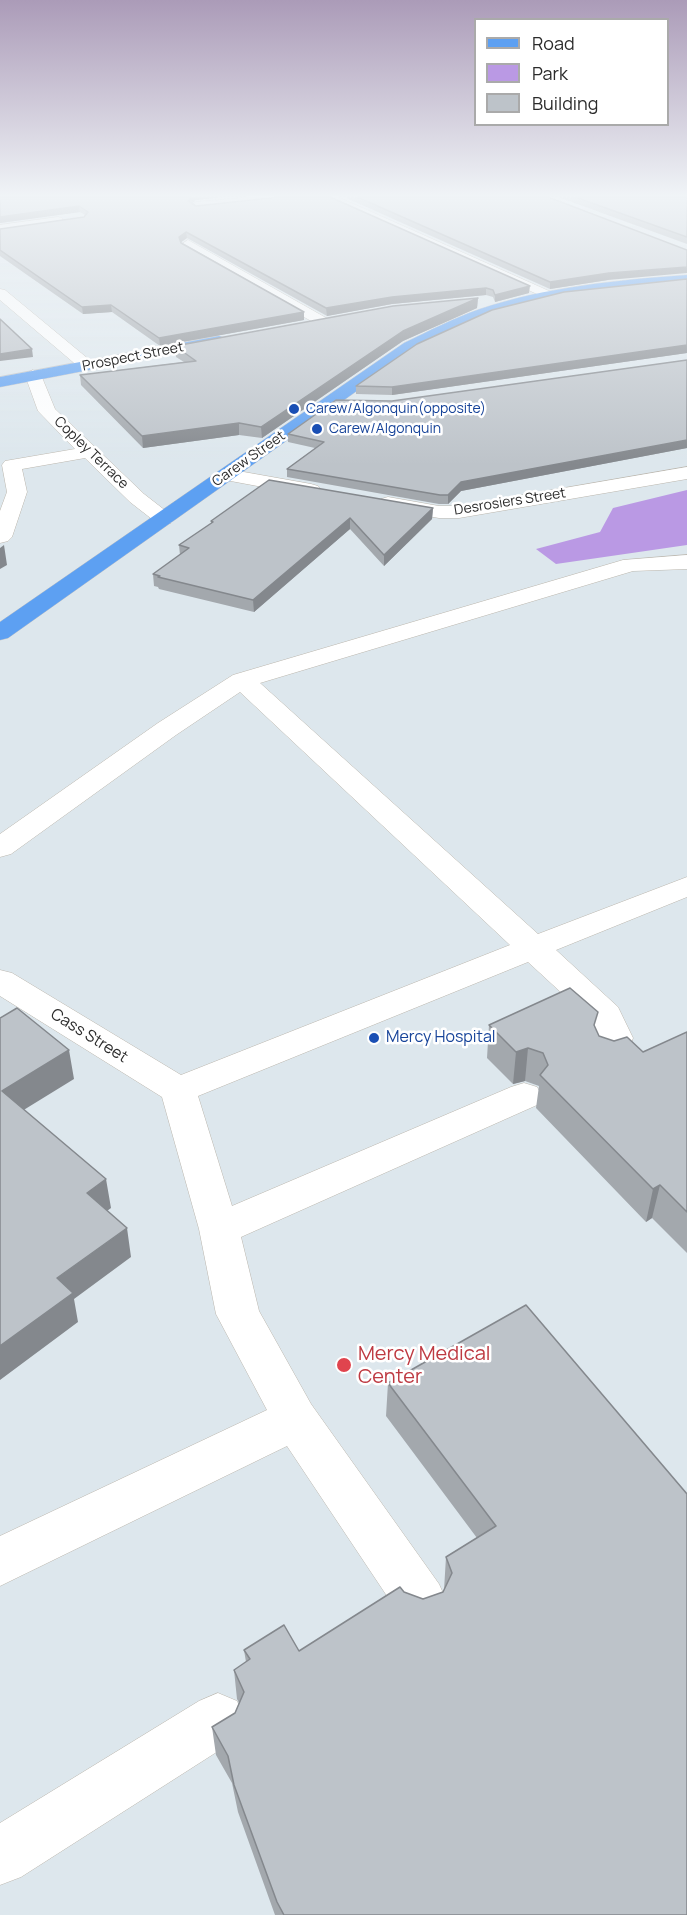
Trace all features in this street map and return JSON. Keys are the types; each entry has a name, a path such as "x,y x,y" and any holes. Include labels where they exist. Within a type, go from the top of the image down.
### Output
{"main road":[{"name":"Carew Street","path":"0,633 410,346 485,312 551,295 624,286"},
{"path":"471,303 551,295"},
{"path":"302,326 331,321"},
{"path":"420,323 448,328"},
{"name":"Prospect Street","path":"0,382 237,337"}],"street":[{"path":"267,286 331,321"},
{"path":"531,286 551,295"},
{"path":"0,293 86,365"},
{"name":"Copley Terrace","path":"33,375 47,411 137,498 164,519"},
{"path":"332,401 362,402"},
{"path":"1,537 17,492 6,463 90,452"},
{"name":"Desrosiers Street","path":"372,500 439,512 459,512 687,473"},
{"path":"227,475 327,492"},
{"path":"0,848 167,729 242,680 631,566 687,562"},
{"path":"242,680 606,1015 615,1038 609,1058"},
{"path":"421,1602 295,1419 238,1314 219,1229 178,1090 687,886"},
{"name":"Cass Street","path":"0,981 178,1090"},
{"path":"219,1229 524,1096"},
{"path":"0,1562 295,1419"},
{"path":"0,1856 218,1720"}],"green space":[{"path":"687,490 687,545 556,564 536,549 600,532 613,508"}],"building":[{"path":"52,286 258,286 304,312 159,338 111,305 82,307"},
{"path":"286,286 529,286 495,295 493,290 486,288 392,297 326,308"},
{"path":"617,286 687,286 687,345 392,387 356,386 417,344 492,310 564,292"},
{"path":"478,298 403,331 261,427 239,423 142,436 80,375 196,361 175,346 393,306"},
{"path":"0,319 32,349 0,354"},
{"path":"687,360 687,440 461,482 448,495 287,469 324,442 288,434 336,400 392,401"},
{"path":"269,480 433,508 384,555 350,518 253,600 153,574 189,548 179,545"},
{"path":"570,988 598,1012 594,1025 599,1036 614,1041 627,1037 643,1052 687,1032 687,1212 660,1185 653,1189 540,1075 548,1065 543,1053 528,1048 516,1052 489,1025"},
{"path":"17,1008 69,1050 2,1091 106,1179 87,1193 127,1228 57,1278 73,1293 0,1346 0,1018"},
{"path":"526,1305 687,1494 687,1915 284,1915 277,1902 234,1785 228,1756 212,1727 235,1713 244,1692 234,1670 250,1659 244,1650 284,1625 299,1651 400,1587 404,1592 423,1599 443,1592 452,1573 446,1557 496,1526 388,1383"}],"place":[{"name":"Carew/Algonquin(opposite)","path":"294,409"},
{"name":"Carew/Algonquin","path":"317,429"},
{"name":"Mercy Hospital","path":"374,1038"},
{"name":"Mercy Medical Center","path":"344,1365"}]}
